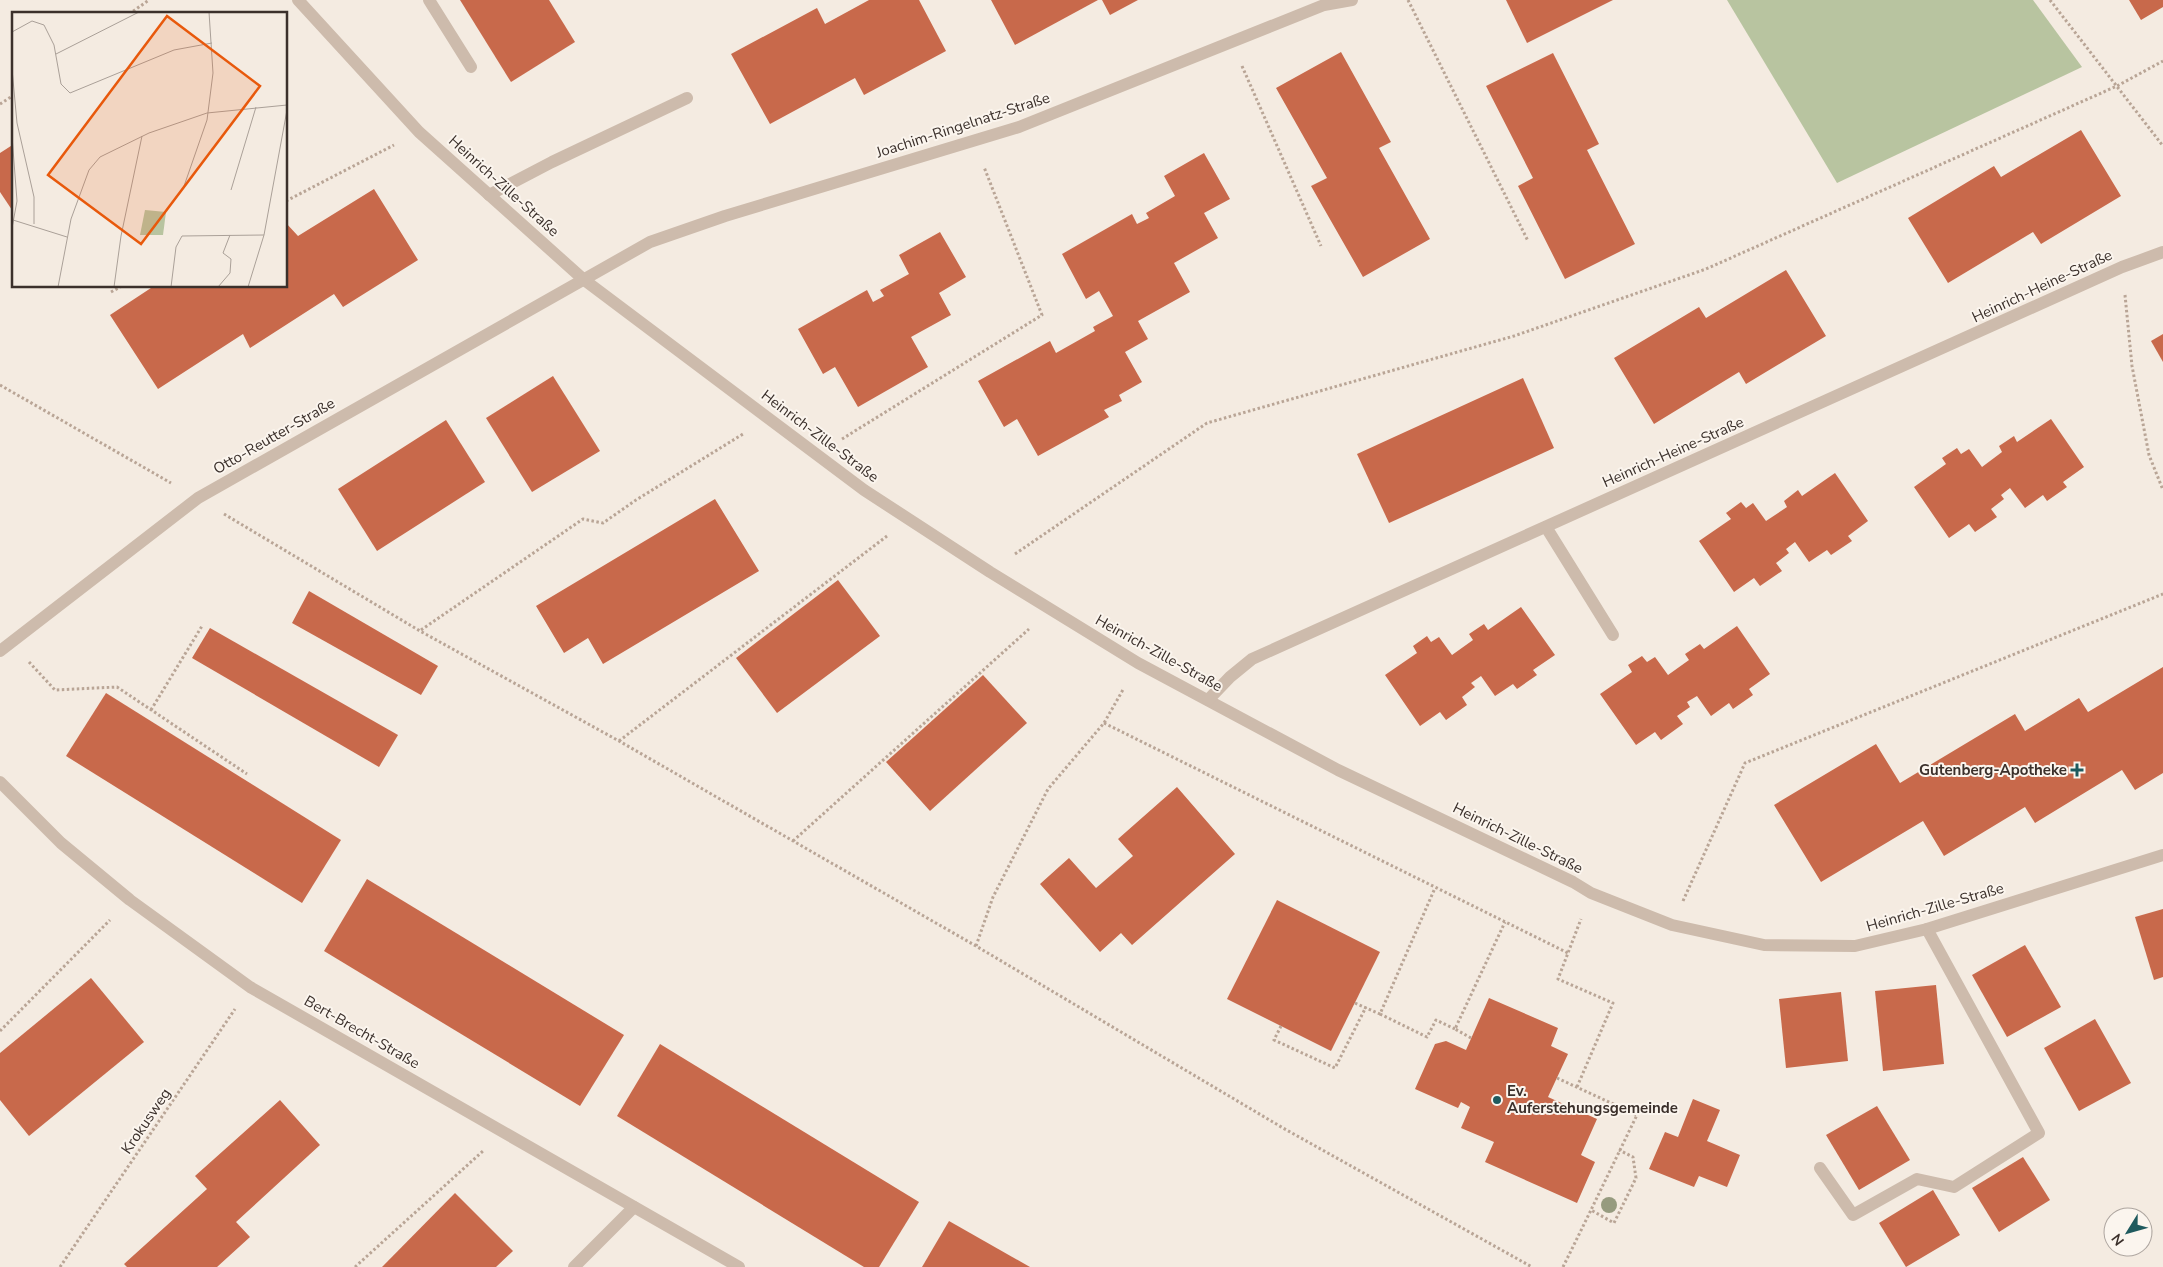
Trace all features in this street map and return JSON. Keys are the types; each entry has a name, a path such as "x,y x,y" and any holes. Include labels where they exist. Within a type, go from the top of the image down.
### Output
{"street":[{"name":"Heinrich-Zille-Straße","path":"298,0 419,132 584,279 864,490 910,518 990,572 1138,663 1338,770 1564,878 1591,893 1672,925 1764,945 1855,946 1927,929 2163,855"},
{"path":"429,0 471,67"},
{"name":"Joachim-Ringelnatz-Straße","path":"584,279 650,242 725,216 1019,127 1324,5 1352,0"},
{"path":"489,195 552,162 688,98"},
{"name":"Heinrich-Heine-Straße","path":"1208,700 1230,677 1252,659 2122,267 2163,252"},
{"name":"Otto-Reutter-Straße","path":"0,651 198,498 584,279"},
{"path":"1546,527 1613,635"},
{"name":"Bert-Brecht-Straße","path":"0,782 61,843 130,900 250,987 739,1267"},
{"path":"1820,1168 1853,1215 1917,1180 1954,1187 2039,1133 1927,929"},
{"path":"574,1267 634,1207"}],"path":[{"path":"132,12 149,0"},
{"path":"1408,0 1528,241"},
{"path":"2050,0 2163,146"},
{"path":"1232,42 1321,246"},
{"path":"990,572 1207,423 1514,336 1706,269 2117,86 2163,61"},
{"path":"0,104 12,95"},
{"path":"288,200 419,132"},
{"path":"820,456 833,445 1042,315 974,141"},
{"path":"2122,267 2132,366 2149,455 2163,490"},
{"path":"111,292 118,288"},
{"path":"0,385 198,498 420,630 619,741 976,946 1283,1128 1532,1267"},
{"path":"420,630 583,519 603,523 636,500 769,418"},
{"path":"619,741 910,518"},
{"path":"1672,925 1745,763 2163,594"},
{"path":"793,841 1051,609"},
{"path":"151,710 202,626"},
{"path":"11,642 55,690 117,687 247,774"},
{"path":"976,946 993,897 1048,788 1104,723 1138,663"},
{"path":"1104,723 1568,953"},
{"path":"1380,1014 1436,888"},
{"path":"1577,1087 1613,1003 1558,979 1591,893"},
{"path":"0,1031 130,900"},
{"path":"1455,1029 1505,922"},
{"name":"Krokusweg","path":"60,1267 250,987"},
{"path":"1355,1002 1427,1038 1436,1020 1471,1038"},
{"path":"1281,1026 1274,1040 1335,1068 1366,1008"},
{"path":"1557,1078 1637,1114 1563,1267"},
{"path":"355,1267 504,1132"},
{"path":"1591,1210 1614,1223 1636,1178 1633,1156 1619,1150"}],"green space":[{"path":"1727,0 2033,0 2082,67 1837,183"}],"building":[{"path":"460,0 549,0 575,42 511,82"},
{"path":"869,0 919,0 946,51 864,95 855,78 770,124 731,54 817,8 825,24"},
{"path":"991,0 1098,0 1015,45"},
{"path":"1102,0 1138,0 1110,15"},
{"path":"1506,0 1613,0 1527,43"},
{"path":"2129,0 2163,0 2163,7 2141,20"},
{"path":"1341,52 1391,142 1379,148 1430,239 1363,277 1311,186 1327,178 1276,88"},
{"path":"1553,53 1599,144 1587,150 1635,244 1565,279 1518,186 1533,178 1486,86"},
{"path":"2081,130 2121,196 2041,244 2033,232 1948,283 1908,218 1994,166 2001,177"},
{"path":"12,145 12,210 0,192 0,153"},
{"path":"1204,153 1230,199 1204,213 1218,238 1174,263 1190,292 1138,321 1148,339 1125,352 1142,382 1119,395 1122,401 1104,410 1109,417 1038,456 1017,419 1004,427 978,381 1050,341 1056,353 1095,331 1093,327 1113,316 1099,291 1086,299 1062,254 1132,214 1137,224 1149,218 1146,213 1175,196 1164,176"},
{"path":"374,189 418,260 343,307 334,294 250,348 243,334 158,389 110,315 151,288 288,288 288,225 298,236"},
{"path":"940,232 966,277 939,293 951,315 911,337 928,367 858,407 835,367 823,374 798,329 867,290 873,302 884,296 880,290 909,274 899,255"},
{"path":"1786,270 1826,336 1746,384 1739,372 1654,424 1614,358 1699,307 1706,318"},
{"path":"2163,334 2163,362 2151,341"},
{"path":"553,376 600,451 532,492 486,418"},
{"path":"1523,378 1554,448 1389,523 1357,454"},
{"path":"2051,419 2084,467 2063,482 2067,487 2047,501 2043,495 2025,508 2010,488 2001,495 2004,499 1991,509 1997,517 1975,532 1969,524 1949,538 1914,487 1946,464 1942,458 1957,448 1961,454 1969,449 1982,467 2002,452 1999,446 2014,436 2017,442"},
{"path":"446,420 485,482 377,551 338,489"},
{"path":"1835,473 1868,521 1848,536 1852,541 1831,555 1827,550 1809,562 1795,542 1786,549 1789,553 1776,563 1782,571 1760,586 1754,578 1734,592 1699,541 1731,519 1726,513 1741,502 1746,508 1753,503 1766,521 1787,507 1784,501 1798,490 1802,496"},
{"path":"715,499 759,571 603,664 588,638 564,653 536,606"},
{"path":"838,580 880,636 777,713 736,658"},
{"path":"309,591 438,666 421,695 292,623"},
{"path":"1521,607 1555,655 1533,670 1537,675 1517,689 1513,684 1495,696 1481,676 1471,683 1475,687 1462,697 1467,705 1446,720 1440,712 1420,726 1385,675 1417,653 1413,646 1427,636 1431,642 1439,637 1452,655 1473,640 1469,634 1484,624 1488,630"},
{"path":"1737,626 1770,674 1749,689 1753,695 1733,709 1729,703 1711,716 1697,696 1687,702 1690,707 1677,716 1683,724 1661,740 1655,732 1636,745 1600,694 1632,672 1628,665 1642,656 1647,662 1655,657 1668,675 1689,660 1685,654 1700,644 1704,649"},
{"path":"210,628 398,735 379,767 192,658"},
{"path":"2163,667 2163,773 2135,790 2122,770 2035,823 2025,807 1944,856 1923,821 1821,882 1774,805 1876,744 1900,783 2015,714 2025,731 2079,698 2088,712"},
{"path":"983,675 1027,723 930,811 886,762"},
{"path":"106,693 341,840 302,903 66,756"},
{"path":"1177,787 1235,854 1132,945 1121,933 1100,952 1040,884 1069,858 1096,888 1133,856 1118,839"},
{"path":"367,879 624,1035 580,1106 324,951"},
{"path":"1277,900 1380,952 1331,1051 1227,999"},
{"path":"2163,909 2163,977 2154,980 2135,917"},
{"path":"2025,945 2061,1007 2007,1037 1972,975"},
{"path":"91,978 144,1042 29,1136 0,1100 0,1053"},
{"path":"1936,985 1944,1064 1883,1071 1875,991"},
{"path":"1841,992 1848,1061 1786,1068 1779,999"},
{"name":"Ev. Auferstehungsgemeinde","path":"1489,998 1558,1028 1551,1046 1568,1054 1548,1097 1597,1119 1581,1155 1595,1162 1577,1203 1485,1162 1494,1142 1461,1128 1470,1107 1461,1102 1458,1108 1415,1089 1435,1044 1446,1041 1466,1050"},
{"path":"2095,1019 2131,1083 2079,1111 2044,1048"},
{"path":"660,1044 919,1202 879,1267 864,1267 617,1116"},
{"path":"1693,1099 1720,1110 1707,1141 1740,1155 1727,1187 1699,1176 1694,1187 1649,1169 1665,1132 1678,1137"},
{"path":"280,1100 320,1145 236,1222 250,1237 217,1267 127,1267 124,1264 207,1189 195,1176"},
{"path":"1877,1106 1910,1160 1859,1190 1826,1135"},
{"path":"2023,1157 2050,1200 1999,1232 1972,1188"},
{"path":"1933,1190 1960,1235 1906,1267 1879,1223"},
{"path":"455,1193 513,1251 496,1267 382,1267"},
{"path":"949,1221 1030,1267 922,1267"}],"place":[{"name":"Gutenberg-Apotheke","path":"2077,770"},
{"name":"Ev. Auferstehungsgemeinde","path":"1497,1100"}]}
